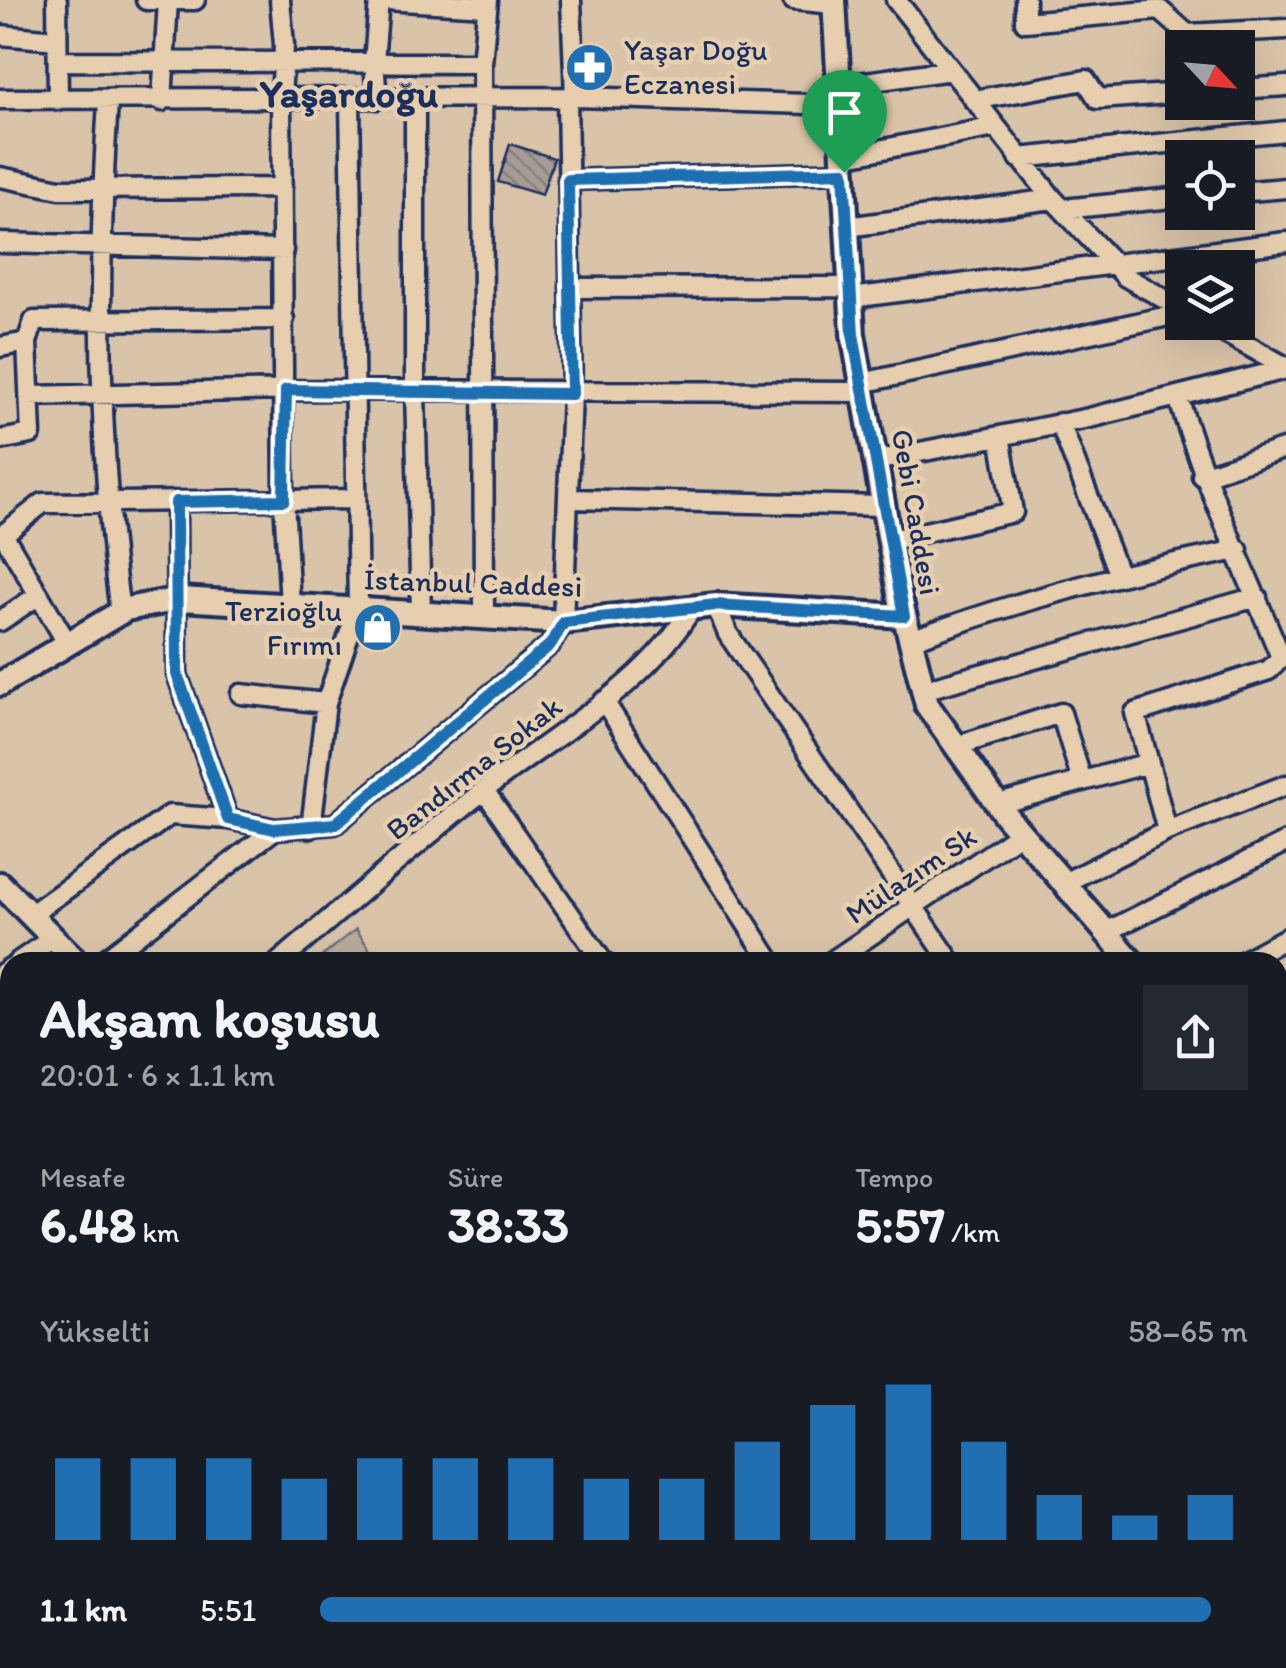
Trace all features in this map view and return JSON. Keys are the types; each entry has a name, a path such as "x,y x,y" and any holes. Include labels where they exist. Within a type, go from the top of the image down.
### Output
{"main road":[{"name":"Gebi Caddesi","path":"834,2 851,292 863,387 904,616 926,705 1021,834 1123,952"},
{"name":"İstanbul Caddesi","path":"0,684 120,612 180,599 564,622 705,606 904,616"},
{"path":"2,889 67,952"}],"street":[{"path":"57,0 58,100"},
{"path":"146,0 195,0"},
{"path":"162,101 161,63 168,0"},
{"path":"280,0 284,61 280,99 286,390 284,500 290,605"},
{"path":"377,99 374,62 381,0 488,3 482,63 484,617"},
{"path":"30,915 170,814 228,819 274,829 335,824 550,645 564,622 572,394 568,180 572,0"},
{"path":"793,0 834,2"},
{"path":"896,0 1058,204 1126,276 1165,300"},
{"path":"1025,0 1025,22 1160,10 1188,34 1286,28"},
{"path":"0,35 58,40"},
{"path":"58,61 482,63"},
{"path":"0,99 839,95 951,70"},
{"path":"974,100 1086,80 1098,100 1165,94"},
{"path":"1255,89 1286,86"},
{"path":"311,828 326,703 358,608 350,99"},
{"path":"415,99 415,392 421,612"},
{"path":"108,101 98,248 105,503 120,612"},
{"path":"568,180 843,165 995,127"},
{"path":"1019,158 1286,132"},
{"path":"0,177 60,189 282,188"},
{"path":"1255,191 1286,188"},
{"path":"847,228 1058,204 1165,199"},
{"path":"570,288 851,292 1286,242"},
{"path":"0,243 283,250"},
{"path":"29,396 286,390 572,394 863,387 1165,315"},
{"path":"0,440 31,434 27,342 34,321 284,319"},
{"path":"1237,340 1286,368"},
{"path":"0,347 27,342"},
{"path":"876,461 1060,424 1286,368"},
{"path":"1167,830 1136,713 1270,670 1283,654 1202,476 1178,397"},
{"path":"1060,424 1118,573"},
{"path":"890,540 1013,512 1000,436"},
{"path":"1202,476 1286,448"},
{"path":"66,641 2,535 43,503 354,498"},
{"path":"568,499 884,506"},
{"path":"176,502 180,599 177,674 228,819"},
{"path":"910,640 1118,573 1238,550"},
{"path":"0,622 38,594"},
{"path":"923,690 1257,597"},
{"path":"705,606 944,952"},
{"name":"Bandırma Sokak","path":"291,952 484,790 604,701 705,606"},
{"path":"240,694 326,703"},
{"path":"604,701 765,952"},
{"path":"956,746 1061,713 1082,782"},
{"path":"998,804 1149,763"},
{"path":"1064,883 1167,830 1286,785"},
{"path":"484,790 596,952"},
{"path":"115,952 274,829"},
{"name":"Mülazım Sk","path":"847,952 1021,834"},
{"path":"1106,932 1286,842"},
{"path":"33,952 53,938"},
{"path":"1260,952 1286,938"}],"green space":[{"path":"356,929 371,952 327,952"}],"building":[{"path":"510,144 554,158 542,195 498,182"}],"place":[{"name":"Yaşar Doğu Eczanesi","path":"589,67"},
{"name":"Terzioğlu Fırımı","path":"377,628"}],"district":[{"name":"Yaşardoğu","path":"349,93"}],"route":[{"path":"844,172 853,334 904,616 716,605 564,622 550,645 335,824 274,829 228,819 177,674 180,599 176,502 284,500 286,390 572,394 568,180 844,172"}]}
